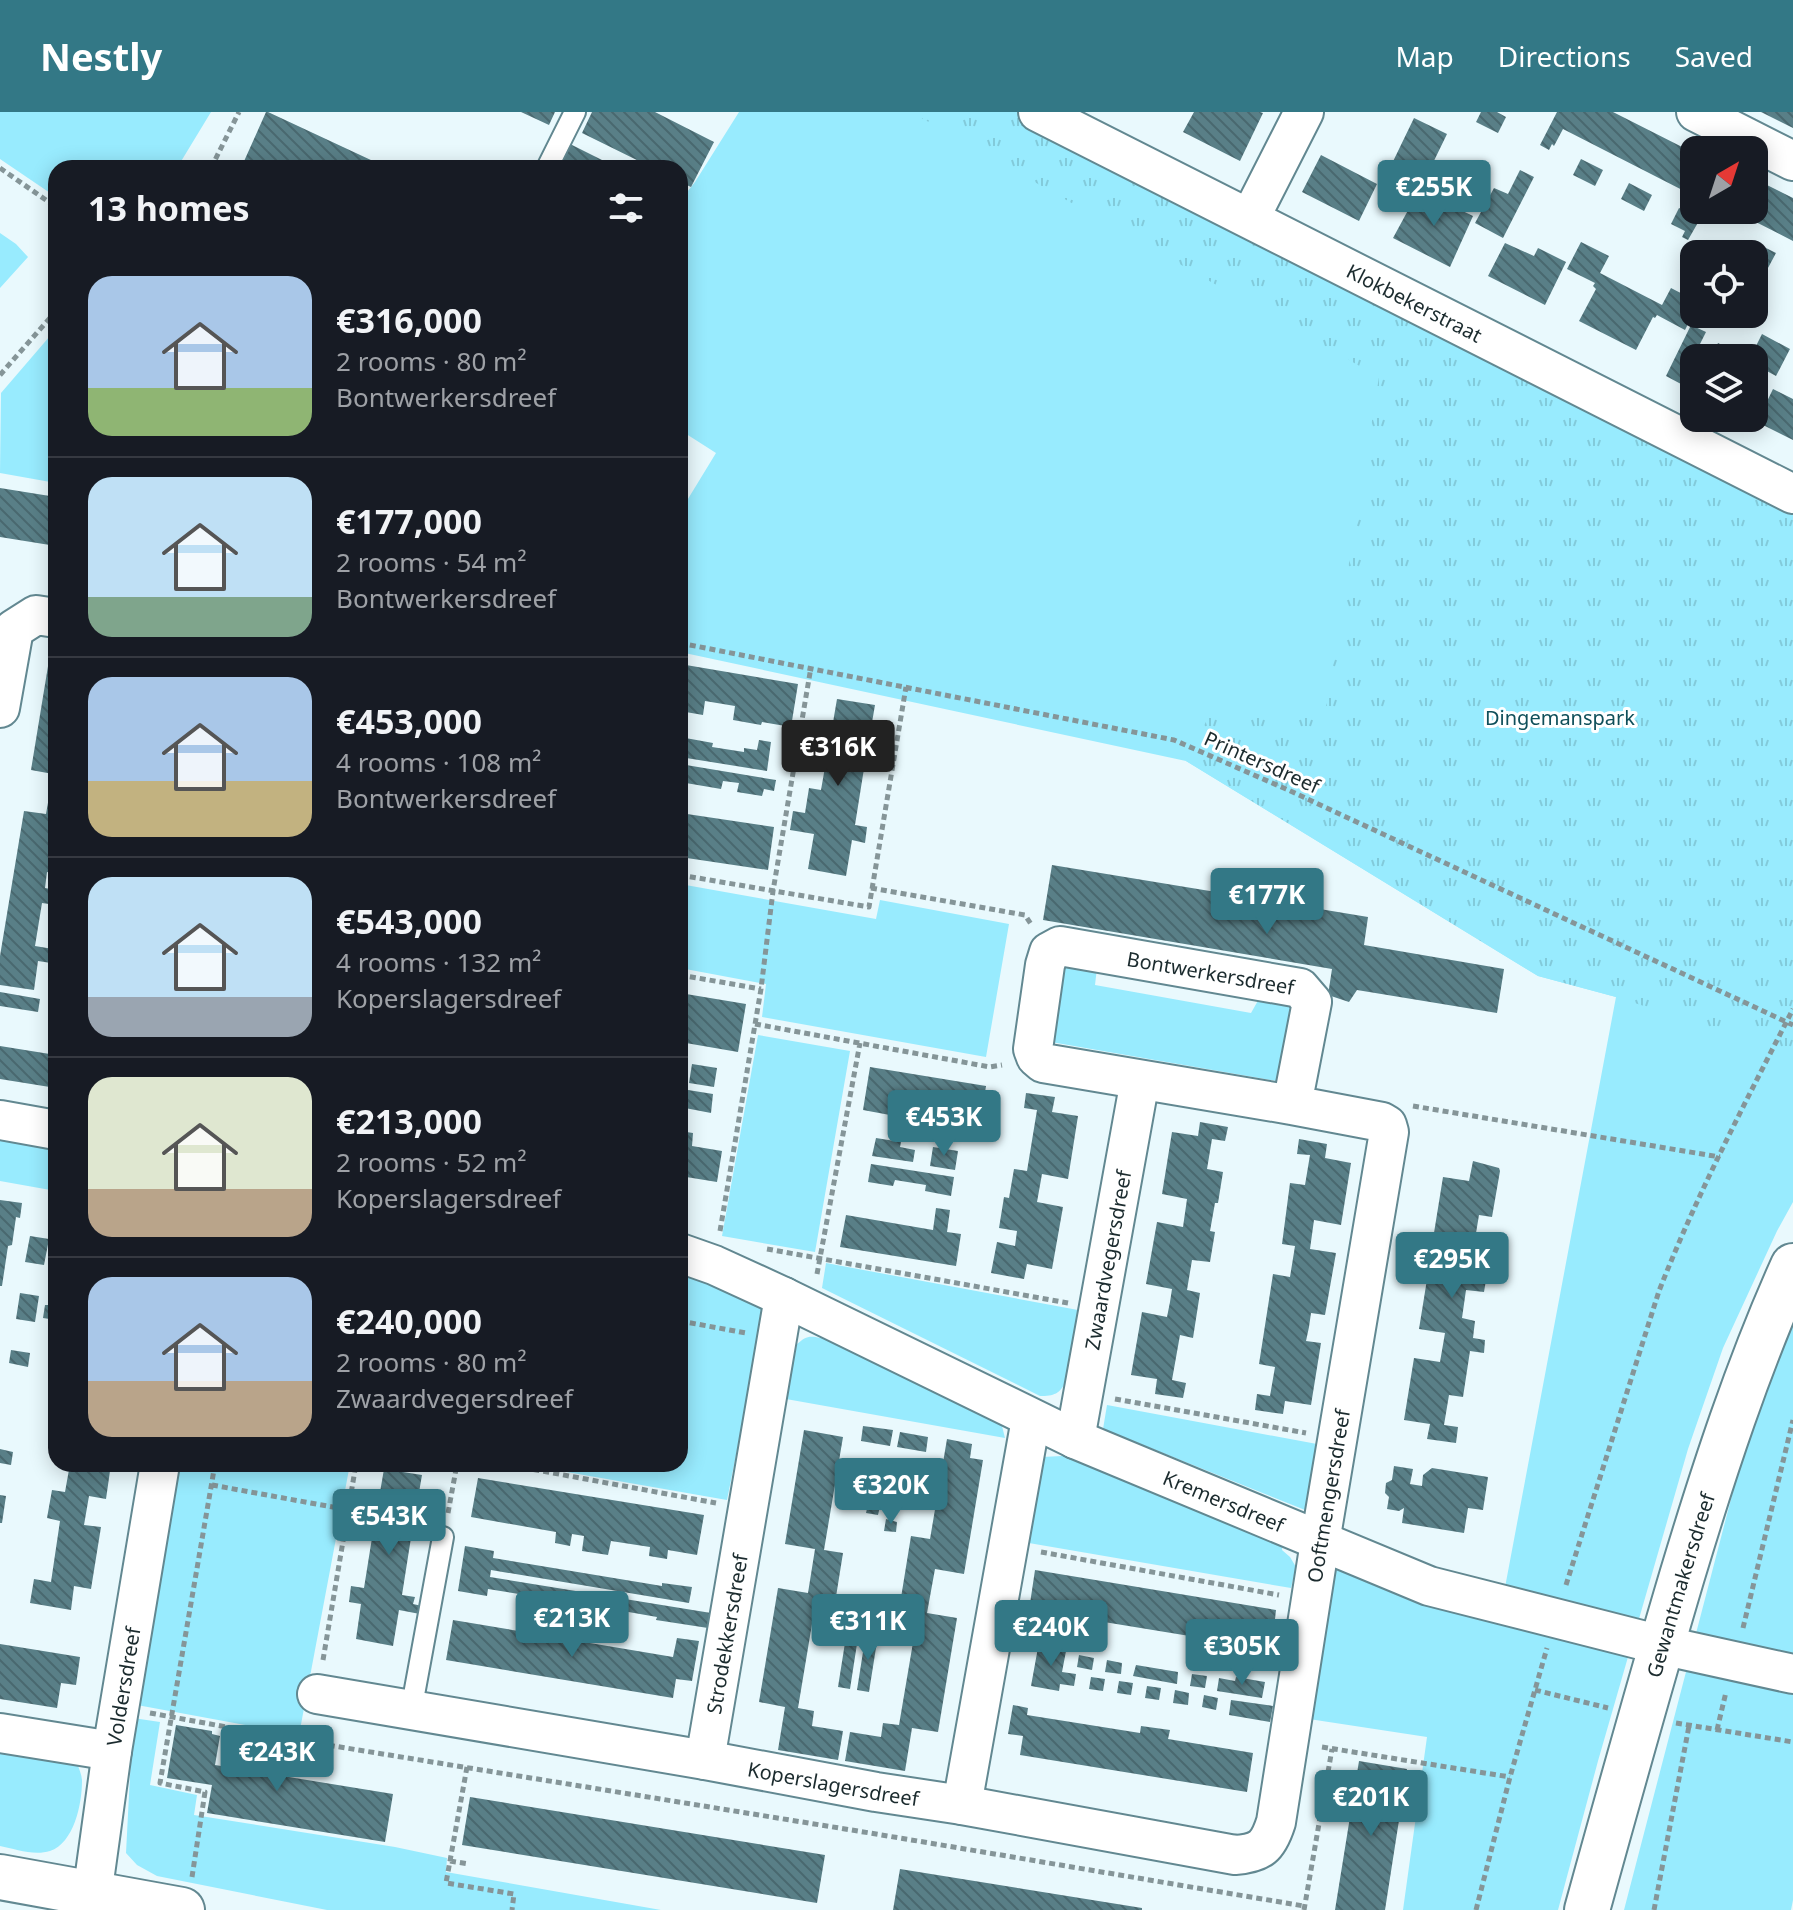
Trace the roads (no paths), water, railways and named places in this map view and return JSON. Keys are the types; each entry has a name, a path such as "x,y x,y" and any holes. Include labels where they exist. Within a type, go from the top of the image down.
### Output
{"street":[{"name":"Klokbekerstraat","path":"1038,112 1793,494"},
{"path":"1250,218 1304,112"},
{"path":"1696,112 1793,161"},
{"path":"0,708 14,629 36,615 48,617"},
{"name":"Bontwerkersdreef","path":"1140,1080 1043,1063 1036,1057 1033,1049 1049,952 1060,946 1300,988 1312,1002 1292,1105"},
{"path":"1140,1080 1292,1105"},
{"name":"Zwaardvegersdreef","path":"1075,1439 1140,1080"},
{"name":"Ooftmengersdreef","path":"1255,1854 1271,1839 1276,1822 1388,1129 1382,1122 1292,1105"},
{"path":"0,1120 48,1129"},
{"name":"Kremersdreef","path":"697,1259 798,1303 1075,1439 1429,1586 1661,1645 1793,1674"},
{"name":"Gewantmakersdreef","path":"1587,1910 1714,1470 1793,1266"},
{"name":"Strodekkersdreef","path":"705,1760 779,1339 798,1303"},
{"path":"962,1805 1031,1419"},
{"name":"Voldersdreef","path":"91,1902 112,1751 159,1472"},
{"name":"Koperslagersdreef","path":"317,1694 1235,1855 1255,1854"},
{"path":"0,1733 112,1751"},
{"path":"0,1877 91,1902 187,1895"}],"lane":[{"path":"551,160 575,112"},
{"path":"411,1711 443,1537"}],"park label":[{"name":"Dingemanspark","path":"1560,717"}]}
